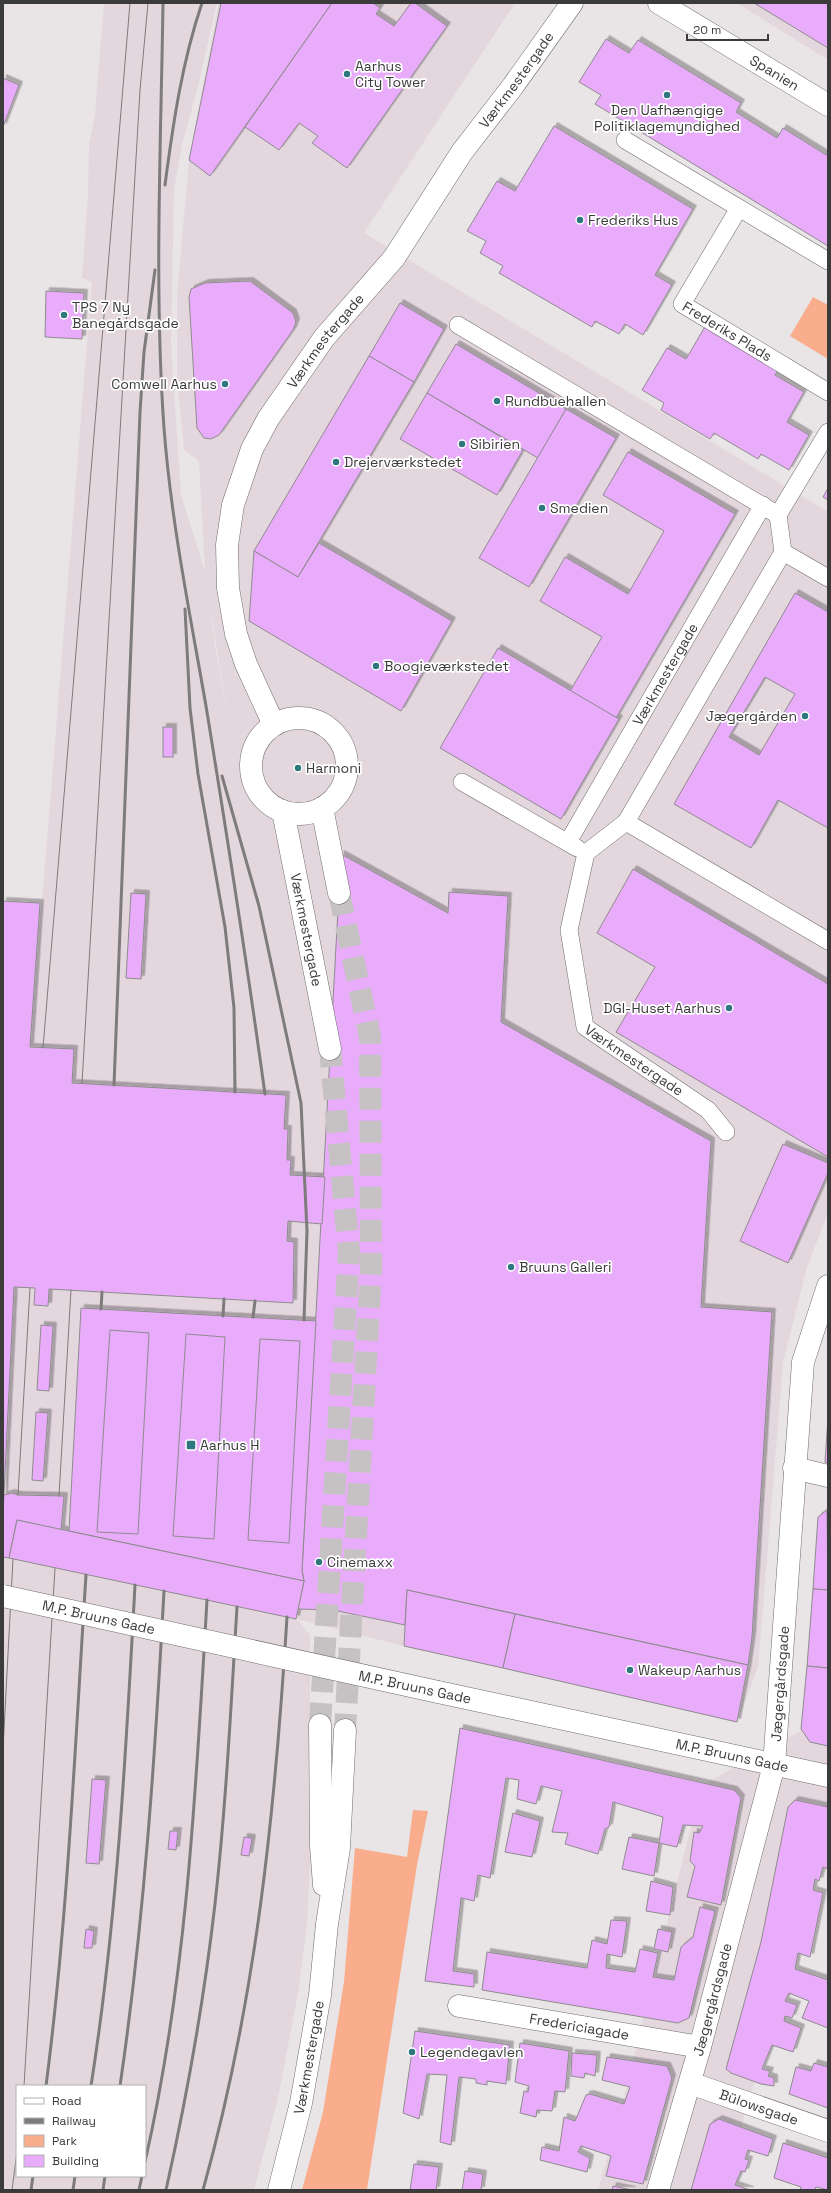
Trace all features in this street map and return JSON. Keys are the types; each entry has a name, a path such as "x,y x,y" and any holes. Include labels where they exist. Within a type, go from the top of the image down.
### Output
{"street":[{"name":"Værkmestergade","path":"274,725 246,664 236,634 228,588 227,545 233,505 252,449 268,420 324,338 394,258 462,152 513,86 572,3"},
{"name":"Spanien","path":"659,3 828,105"},
{"path":"625,140 828,261"},
{"name":"Frederiks Plads","path":"739,208 682,304 828,392"},
{"path":"458,325 778,515"},
{"path":"462,782 586,853 626,822 783,552 778,515 828,432"},
{"name":"Værkmestergade","path":"568,842 762,506"},
{"path":"783,552 828,578"},
{"path":"300,718 314,720 326,726 336,736 343,748 347,762 346,776 341,789 333,800 322,808 296,814 283,811 269,804 259,792 252,778 251,763 254,748 262,735 274,725 286,719 300,718"},
{"path":"322,808 339,893"},
{"name":"Værkmestergade","path":"283,811 330,1049"},
{"path":"626,822 828,941"},
{"name":"Værkmestergade","path":"586,853 569,930 585,1026 708,1110 726,1132"},
{"name":"Jægergårdsgade","path":"658,2190 690,2083 774,1764 794,1468 803,1362 828,1286"},
{"path":"794,1468 828,1476"},
{"name":"M.P. Bruuns Gade","path":"3,1596 828,1776"},
{"name":"Værkmestergade","path":"320,1725 321,1846 327,1924"},
{"name":"Værkmestergade","path":"279,2190 312,2050 320,1995 327,1924 338,1848 345,1730"},
{"name":"Fredericiagade","path":"459,2006 700,2046"},
{"name":"Bülowsgade","path":"690,2083 828,2131"}],"shaded area":[{"path":"104,3 217,3 198,86 182,145 174,190 171,345 181,495 205,571 199,461 184,450 177,377 177,296 189,160 219,3 515,3 364,233 828,512 828,1213 807,1267 783,1363 758,1667 737,1722 404,1646 297,1619 310,1635 310,1864 307,1925 298,1993 278,2098 254,2190 3,2190 3,1514 8,1429 7,1398 40,903 42,903 92,282 82,278 88,193 89,144 95,115","holes":["209,600 229,723 215,645"]},
{"path":"737,3 828,3 828,60"},
{"path":"828,1716 828,1849 811,1846 753,2086 723,2190 598,2190 620,2113 701,1786"}],"green space":[{"path":"813,297 828,305 828,359 790,336"},
{"path":"413,1810 428,1811 417,1865 367,2190 302,2190 323,2112 344,1982 355,1848 407,1857"}],"building":[{"path":"221,3 332,3 210,176 189,160"},
{"name":"Aarhus City Tower","path":"332,3 373,3 380,8 376,14 394,26 411,3 415,3 447,26 347,168 312,143 318,136 299,123 279,150 245,127"},
{"path":"754,3 828,3 828,48"},
{"path":"606,39 629,53 638,40 741,103 736,112 777,138 783,128 828,156 828,246 595,104 601,95 579,82"},
{"path":"3,78 19,85 3,127"},
{"name":"Frederiks Hus","path":"554,126 693,209 655,275 672,285 643,335 625,324 619,334 595,321 592,327 499,273 503,266 480,253 486,241 467,231 497,181 515,191"},
{"name":"Comwell Aarhus","path":"250,281 293,313 296,322 293,330 219,435 211,439 204,438 197,428 189,297 191,289 205,283"},
{"name":"TPS 7 Ny Banegårdsgade","path":"46,291 84,293 82,339 45,337"},
{"path":"400,303 444,329 414,382 369,356"},
{"path":"706,325 779,368 775,375 804,392 787,422 809,435 789,470 761,454 758,459 714,433 710,439 661,410 664,403 642,390 667,348 686,359"},
{"name":"Rundbuehallen","path":"456,344 566,409 538,458 427,393"},
{"name":"Drejerværkstedet","path":"369,356 414,382 298,577 254,551"},
{"name":"Sibirien","path":"427,393 523,450 497,495 400,439"},
{"name":"Smedien","path":"566,409 616,438 529,587 479,558"},
{"path":"628,452 735,514 616,718 570,691 602,637 540,601 565,557 628,594 664,531 603,495"},
{"path":"828,488 828,500 823,497"},
{"name":"Boogieværkstedet","path":"319,543 452,621 401,711 249,621 254,551 298,577"},
{"name":"Jægergården","path":"795,593 828,612 828,828 778,800 751,848 674,804","holes":["765,677 795,694 759,755 729,737"]},
{"path":"498,648 619,719 561,819 440,748"},
{"path":"163,727 173,727 173,757 163,757"},
{"name":"Bruuns Galleri","path":"341,854 448,913 449,892 508,896 501,1022 711,1141 701,1307 772,1312 752,1637 748,1665 407,1590 405,1625 333,1610 298,1609 304,1581 302,1570"},
{"name":"DGI-Huset Aarhus","path":"633,869 828,984 828,1157 616,1032 655,967 597,933"},
{"path":"131,893 146,894 141,979 126,978"},
{"path":"3,901 40,903 30,1047 74,1049 72,1083 286,1095 284,1129 288,1129 287,1160 291,1160 290,1175 325,1177 322,1224 288,1221 287,1241 294,1242 293,1303 49,1289 48,1306 34,1305 35,1288 14,1287 3,1514"},
{"path":"783,1144 828,1163 828,1173 788,1263 740,1241"},
{"path":"81,1308 316,1321 302,1570 304,1581 69,1531"},
{"path":"41,1325 53,1326 49,1391 37,1390"},
{"path":"110,1330 149,1333 138,1534 97,1532"},
{"path":"186,1334 225,1337 214,1539 173,1536"},
{"path":"260,1339 300,1341 289,1543 248,1540"},
{"path":"36,1412 48,1413 43,1481 32,1480"},
{"path":"828,1418 828,1463 825,1462"},
{"path":"12,1493 18,1495 64,1496 61,1530 17,1520 9,1558 3,1557 3,1514 4,1495"},
{"path":"827,1510 828,1590 813,1589 818,1517"},
{"path":"17,1520 304,1581 296,1619 9,1558"},
{"path":"813,1589 828,1590 828,1668 807,1666"},
{"path":"407,1590 515,1614 503,1668 404,1646"},
{"name":"Wakeup Aarhus","path":"515,1614 748,1665 737,1722 503,1668"},
{"path":"807,1666 828,1668 828,1746 810,1742 801,1729"},
{"path":"460,1728 734,1790 741,1798 721,1905 687,1897 695,1866 690,1861 694,1832 699,1833 703,1826 683,1825 677,1847 659,1843 663,1817 613,1802 609,1827 605,1829 598,1854 565,1844 568,1833 552,1832 562,1791 541,1786 536,1804 517,1799 519,1780 506,1778 490,1878 478,1875 474,1901 461,1898 453,1971 474,1974 474,1987 425,1981"},
{"path":"92,1779 106,1780 99,1864 86,1863"},
{"path":"795,1800 828,1807 828,1869 823,1867 819,1881 815,1879 813,1890 823,1893 810,1957 798,1953 795,1969 828,1980 828,2028 802,2018 809,2001 789,1993 785,2001 797,2005 792,2018 785,2016 784,2021 801,2028 793,2052 772,2045 762,2069 770,2071 768,2076 774,2078 774,2086 761,2084 731,2073 726,2069 761,1942 788,1807"},
{"path":"513,1813 540,1821 532,1857 505,1852"},
{"path":"170,1831 178,1831 176,1850 168,1849"},
{"path":"244,1837 252,1838 249,1856 241,1855"},
{"path":"629,1837 659,1843 654,1876 622,1869"},
{"path":"651,1881 673,1887 670,1915 646,1911"},
{"path":"700,1907 715,1911 689,2018 678,2023 482,1990 487,1952 587,1968 592,1940 607,1944 611,1920 627,1921 622,1957 607,1954 606,1968 635,1972 640,1949 658,1953 653,1977 674,1980 681,1947 693,1937"},
{"path":"86,1929 94,1931 92,1948 84,1948"},
{"path":"658,1929 672,1932 668,1952 654,1949"},
{"path":"415,2031 510,2045 506,2084 487,2081 487,2085 476,2083 476,2079 459,2077 451,2145 440,2142 447,2075 427,2074 419,2119 403,2113"},
{"path":"520,2043 569,2051 565,2092 555,2091 552,2111 537,2110 536,2117 520,2113 524,2091 528,2092 529,2086 515,2082"},
{"path":"572,2053 597,2055 595,2076 585,2073 584,2078 571,2076"},
{"path":"607,2057 667,2066 672,2078 643,2184 606,2176 611,2156 581,2146 578,2152 590,2158 587,2172 540,2160 542,2147 559,2151 564,2117 575,2121 586,2095 590,2094 624,2104 630,2087 602,2080"},
{"path":"814,2063 828,2067 828,2108 789,2094 796,2067 811,2071"},
{"path":"719,2119 773,2139 768,2156 748,2150 745,2159 749,2160 745,2172 741,2171 735,2185 750,2190 691,2190 710,2124"},
{"path":"783,2143 828,2158 828,2190 816,2187 815,2190 800,2190 801,2187 774,2178"},
{"path":"414,2164 439,2167 436,2190 410,2190"},
{"path":"465,2171 483,2174 481,2190 462,2190"},
{"path":"613,2186 632,2190 612,2190"}],"tunnel":[{"path":"339,893 370,1037 371,1270 345,1730"},
{"path":"320,1725 349,1253 330,1049"}],"tram line":[{"path":"43,1048 130,3"},
{"path":"82,1083 140,90 148,3"},
{"path":"18,1495 30,1288"},
{"path":"59,1496 71,1290"},
{"path":"3,1749 13,1559"},
{"path":"24,2085 55,1568"},
{"path":"12,2190 16,2160"}],"railway":[{"path":"163,3 159,322 167,463 176,533 222,803 265,1094"},
{"path":"165,185 175,116 184,70 202,3"},
{"path":"114,1085 140,412 144,352 155,270"},
{"path":"185,609 190,708 198,774 225,927 234,1008 235,1092"},
{"path":"222,776 259,906 301,1103 307,1231 304,1320"},
{"path":"101,1309 102,1292"},
{"path":"223,1316 224,1299"},
{"path":"253,1317 255,1301"},
{"path":"46,2085 60,1958 86,1575"},
{"path":"91,2085 108,1961 114,1899 124,1774 135,1585"},
{"path":"120,2085 136,1963 148,1839 164,1591"},
{"path":"146,2157 171,2023 188,1882 199,1741 207,1600"},
{"path":"166,2190 194,2048 206,1976 215,1904 225,1793 237,1607"},
{"path":"203,2190 237,2048 250,1977 269,1834 287,1617"},
{"path":"31,2190 33,2177"},
{"path":"73,2190 75,2177"},
{"path":"103,2190 105,2177"},
{"path":"139,2190 142,2177"}],"place":[{"name":"Aarhus City Tower","path":"347,74"},
{"name":"Den Uafhængige Politiklagemyndighed","path":"667,95"},
{"name":"Frederiks Hus","path":"580,220"},
{"name":"TPS 7 Ny Banegårdsgade","path":"64,315"},
{"name":"Comwell Aarhus","path":"225,384"},
{"name":"Rundbuehallen","path":"497,401"},
{"name":"Sibirien","path":"462,444"},
{"name":"Drejerværkstedet","path":"336,462"},
{"name":"Smedien","path":"542,508"},
{"name":"Boogieværkstedet","path":"376,666"},
{"name":"Jægergården","path":"805,716"},
{"name":"Harmoni","path":"298,768"},
{"name":"DGI-Huset Aarhus","path":"729,1008"},
{"name":"Bruuns Galleri","path":"511,1267"},
{"name":"Aarhus H","path":"191,1445"},
{"name":"Cinemaxx","path":"319,1562"},
{"name":"Wakeup Aarhus","path":"630,1670"},
{"name":"Legendegavlen","path":"412,2052"}]}
